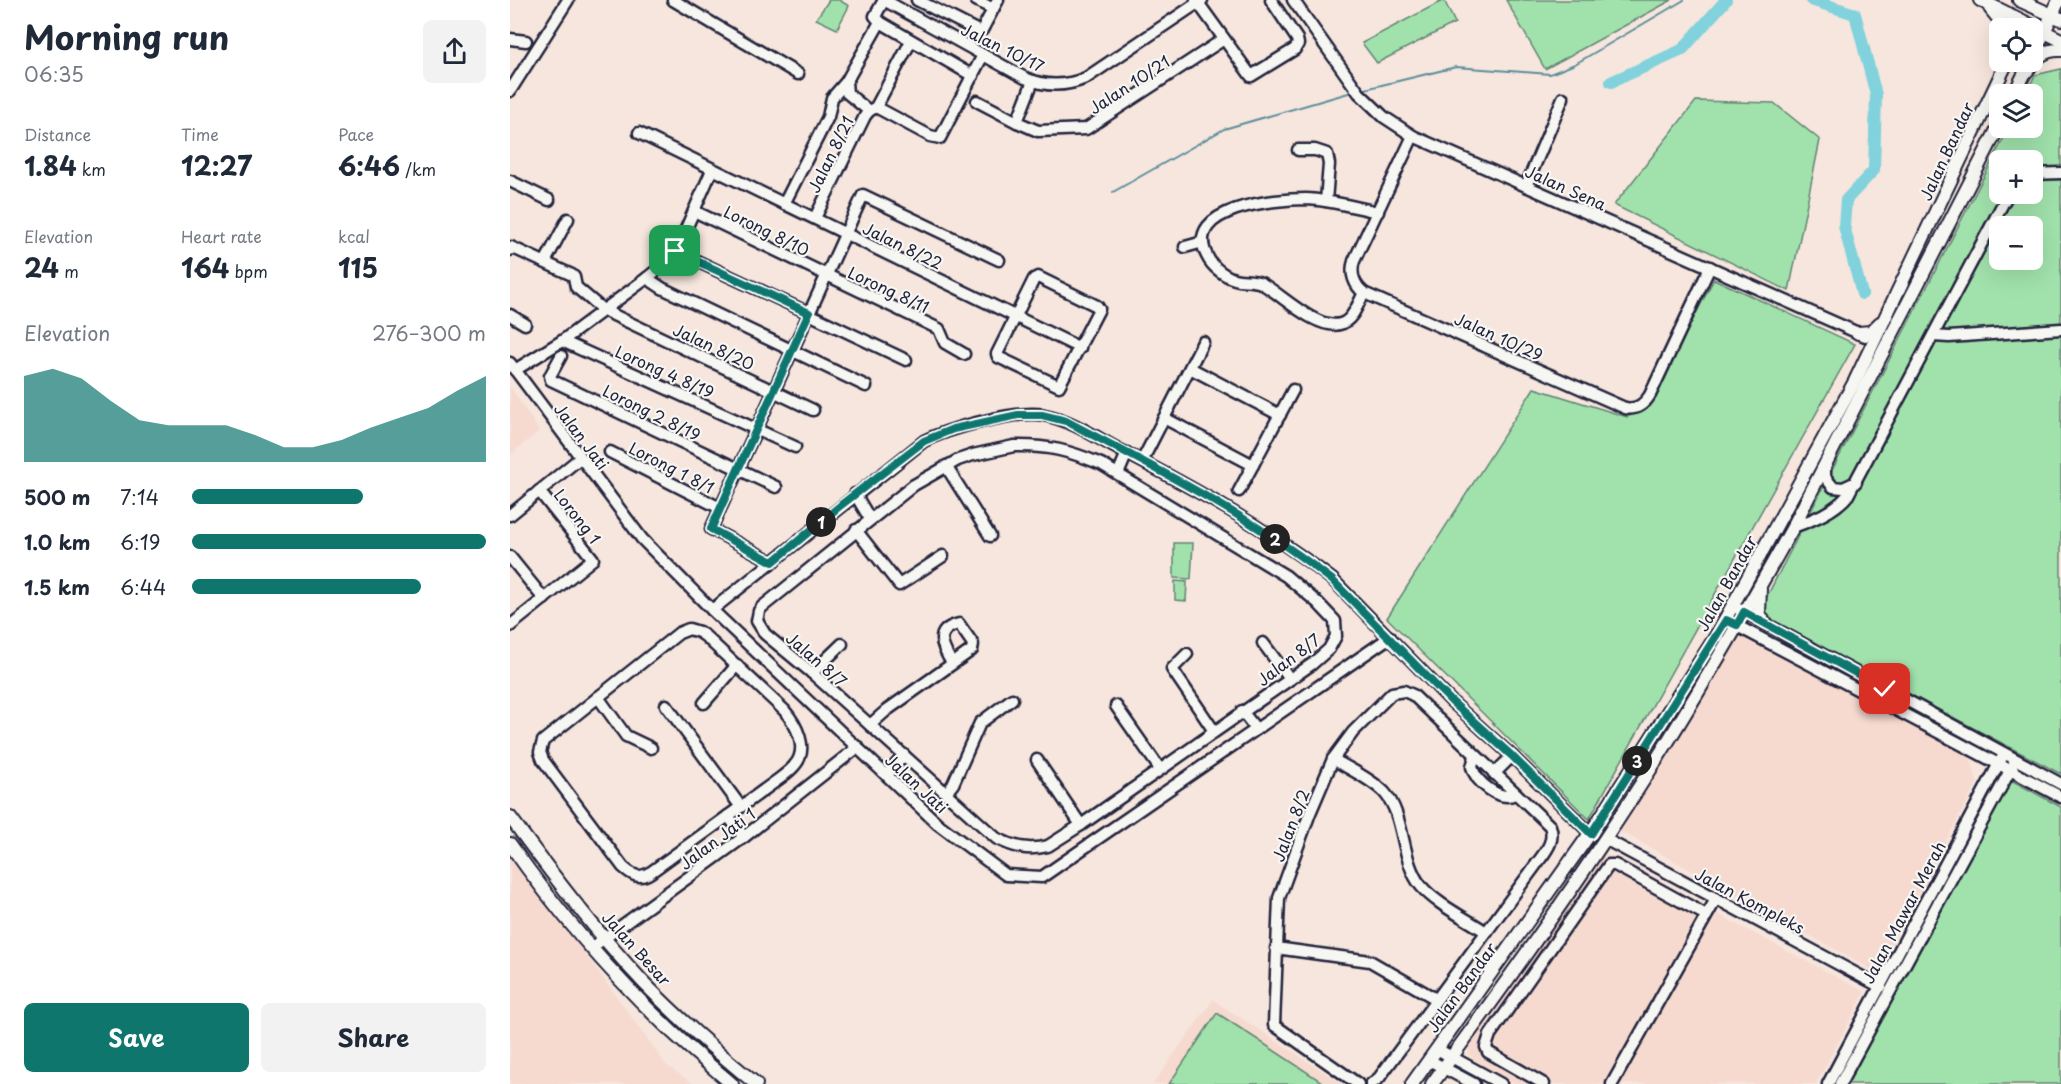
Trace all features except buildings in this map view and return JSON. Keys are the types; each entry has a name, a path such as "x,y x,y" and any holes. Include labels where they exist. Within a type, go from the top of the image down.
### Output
{"main road":[{"path":"2019,0 2035,3 2057,17"},
{"path":"2059,0 2057,17 2044,32 2061,40"},
{"path":"1983,1 2011,18"},
{"path":"1983,1 1997,18"},
{"path":"2028,18 2035,3"},
{"path":"2043,54 2048,50 2061,50"},
{"name":"Jalan Bandar","path":"1412,1084 1591,834 1739,609 1855,381 2002,72"},
{"name":"Jalan Bandar","path":"1739,609 1761,585 1793,527 1993,138"},
{"path":"1858,333 1871,332 1885,317"},
{"path":"1874,370 1879,349 1874,340 1882,340 1898,323"},
{"path":"1761,585 1759,613 1765,623"},
{"name":"Jalan Bandar","path":"1432,1084 1605,839 1677,726 1731,622"},
{"name":"Jalan Besar","path":"510,817 605,939 675,1014 756,1084"},
{"name":"Jalan Besar","path":"510,844 591,948 671,1030 732,1084"}],"street":[{"path":"510,91 568,0"},
{"path":"673,0 798,74"},
{"path":"884,0 875,16 880,22 973,76"},
{"name":"Jalan 10/17","path":"884,0 1033,81 1057,85 1071,84 1086,78 1198,1"},
{"path":"917,0 978,31 982,30 995,4 976,0"},
{"path":"1198,1 1251,76 1295,49 1298,44 1271,0"},
{"name":"Jalan Sena","path":"1293,0 1359,93 1384,117 1413,136 1874,340"},
{"path":"784,204 828,117 832,98 846,82 880,22"},
{"path":"510,39 526,41"},
{"name":"Jalan 10/21","path":"977,101 1038,130 1087,128 1224,39"},
{"name":"Jalan 8/21","path":"815,218 872,109 911,41"},
{"path":"846,82 849,95 872,109 938,139 942,136 983,55"},
{"path":"1017,122 1033,81"},
{"path":"1526,186 1563,98"},
{"name":"Jalan 8/22","path":"639,133 1080,348"},
{"path":"1378,212 1326,201 1300,199 1259,204 1234,209 1207,226 1203,233 1203,242 1208,258 1220,271 1235,279 1260,283 1300,310 1328,324 1346,322 1364,293 1355,281 1352,269 1413,136"},
{"path":"1298,150 1315,150 1327,154 1329,164 1326,201"},
{"path":"512,367 562,341 668,261 675,251 712,170"},
{"path":"2043,174 2061,173"},
{"path":"510,181 549,200"},
{"path":"773,562 711,529 863,195 999,260"},
{"path":"1793,527 1840,504 1848,495 2003,204"},
{"name":"Lorong 8/10","path":"694,211 826,276"},
{"path":"545,261 567,219"},
{"path":"1185,247 1203,242"},
{"name":"Jalan 8/20","path":"510,250 511,247 545,261 573,276 576,288 603,310 813,410"},
{"path":"675,251 906,360"},
{"name":"Jalan 10/29","path":"1364,293 1624,408 1633,409 1642,404 1650,395 1710,267"},
{"name":"Lorong 8/11","path":"826,276 939,329 945,343 963,354"},
{"path":"1038,278 1098,308 1080,348 1061,385 1057,386 997,356 1034,279 1038,278"},
{"path":"647,279 866,386"},
{"path":"510,315 525,324"},
{"path":"1933,336 1949,337 2061,329"},
{"name":"Lorong 4 8/19","path":"562,341 795,447"},
{"path":"1142,461 1203,342"},
{"name":"Lorong 2 8/19","path":"561,356 550,376 553,381 776,487"},
{"name":"Jalan Jati","path":"512,367 642,539 712,610 938,824 1011,876 1038,878 1061,865 1390,637"},
{"path":"1190,368 1280,415"},
{"path":"1239,491 1293,390"},
{"path":"712,610 924,441 953,429 1018,415 1042,415 1066,421 1234,513 1312,564 1332,580 1451,701 1512,756 1591,834"},
{"path":"1164,418 1253,465"},
{"name":"Jalan 8/7","path":"1040,446 1077,454 1118,474 1286,576 1332,618 1336,627 1336,636 1331,648 1081,825 1046,846 1015,847 996,838 761,630 757,621 762,608 856,530 914,484 946,466 973,455 1003,448 1040,446"},
{"name":"Lorong 1 8/1","path":"610,452 720,508"},
{"path":"1118,474 1127,453"},
{"path":"510,515 580,458"},
{"path":"1826,462 1825,477 1833,487 1843,488 1856,482"},
{"path":"946,466 990,536"},
{"name":"Lorong 1","path":"539,491 593,559 544,599"},
{"path":"855,494 870,519"},
{"path":"856,530 899,585 943,556"},
{"path":"510,557 544,599 510,626"},
{"path":"1739,609 2061,784"},
{"path":"1731,622 2061,797"},
{"path":"683,630 699,632 736,665 792,719 800,735 801,749 798,761 741,807 648,874 635,876 623,867 543,760 540,752 543,741 683,630"},
{"path":"1263,643 1290,679"},
{"path":"812,673 842,644"},
{"path":"1187,654 1172,669 1214,731"},
{"path":"870,725 952,663"},
{"path":"704,703 736,665"},
{"name":"Jalan 8/2","path":"1358,1084 1274,1025 1280,895 1310,813 1333,759 1365,719 1392,693 1400,691 1413,695 1550,826 1552,834 1550,844 1535,866 1379,1078 1371,1084"},
{"path":"598,697 626,736 651,748"},
{"path":"946,793 953,784 980,723 1012,699"},
{"path":"666,705 741,807"},
{"path":"1116,706 1161,769"},
{"path":"1242,711 1257,729"},
{"name":"Jalan Jati 1","path":"591,948 744,837 858,747"},
{"name":"Jalan Mawar Merah","path":"1828,1084 2004,754"},
{"path":"887,775 904,755"},
{"path":"1475,756 1473,769 1478,777 1499,795 1506,797 1515,794"},
{"path":"1494,774 1512,756"},
{"path":"1333,759 1375,784 1385,793 1397,818 1411,869 1423,888 1434,898 1486,932"},
{"path":"1037,760 1081,825"},
{"name":"Jalan Mawar Merah","path":"1840,1084 2016,760"},
{"path":"728,816 744,837"},
{"name":"Jalan Kompleks","path":"1605,839 1881,987"},
{"path":"1544,1084 1488,1052 1486,1043 1609,865 1615,865 1706,915"},
{"path":"1612,1084 1716,899"},
{"path":"1276,948 1370,961 1436,999"},
{"path":"1433,1054 1451,1057 1501,1084"},
{"path":"1433,1054 1444,1068 1474,1084"}],"shaded area":[{"path":"510,386 539,431 510,455"},
{"path":"1748,633 1970,755 1977,783 1876,972 1618,830 1738,635"},
{"path":"510,849 666,1065 693,1084 510,1084"},
{"path":"1602,853 1865,992 1816,1084 1515,1084 1472,1059 1469,1046 1527,956"},
{"path":"1213,1000 1342,1084 1153,1084"}],"green space":[{"path":"829,0 839,0 849,6 837,29 816,19"},
{"path":"1444,0 1455,23 1377,63 1362,43"},
{"path":"1506,0 1672,0 1545,69"},
{"path":"2061,69 2061,774 1766,619 1764,602 1989,167 1989,204 2043,204 2043,150 1998,150 2004,138 2043,138 2043,84 2031,84 2035,75"},
{"path":"1696,101 1774,103 1820,140 1789,291 1614,205"},
{"path":"1714,279 1855,344 1589,819 1387,618 1534,388 1627,417 1647,409"},
{"path":"1174,543 1193,543 1191,579 1174,578"},
{"path":"1175,581 1187,582 1186,601 1175,600"},
{"path":"2009,779 2061,807 2061,1084 1848,1084"},
{"path":"1217,1013 1325,1084 1169,1084"}],"waterway":[{"path":"1361,90 1456,67 1550,74 1575,64 1684,0"},
{"path":"1611,82 1682,50 1726,0"},
{"path":"1811,0 1855,14 1876,95 1874,170 1846,200 1844,226 1862,294"},
{"path":"1113,192 1224,129 1352,92"}],"route":[{"path":"675,251 809,313 711,529 773,562 841,505 924,441 953,429 1018,415 1042,415 1066,421 1234,513 1312,564 1360,607 1451,701 1512,756 1591,834 1726,620 1737,625 1744,612 1885,689"}]}
